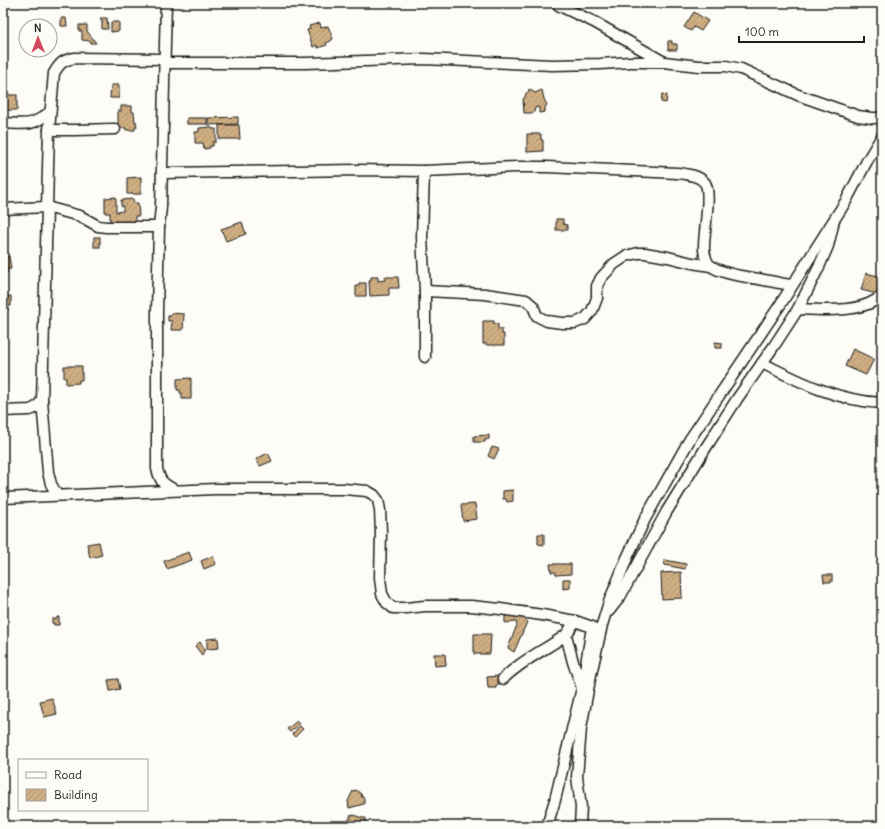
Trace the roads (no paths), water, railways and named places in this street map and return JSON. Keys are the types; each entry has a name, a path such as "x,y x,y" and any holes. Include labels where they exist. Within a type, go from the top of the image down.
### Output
{"street":[{"path":"166,3 157,312 157,469 160,480 165,485 175,490"},
{"path":"556,3 594,22 664,62"},
{"path":"57,495 51,484 48,472 42,401 50,112 54,73 58,65 66,60 75,58 306,63 424,59 552,65 664,62 699,66 726,66 741,69 798,95 858,116 882,118"},
{"path":"3,123 27,124 42,118 50,112"},
{"path":"49,130 115,129"},
{"path":"604,618 627,558 648,512 690,439 834,220 882,136"},
{"path":"162,173 356,170 424,171 547,167 688,174 699,178 705,183 707,190 708,198 704,247 705,258 711,266"},
{"path":"424,171 422,237 425,291 425,357"},
{"path":"3,209 47,207 80,216 98,226 159,227"},
{"path":"547,826 584,692 596,630 620,597 667,510 709,442 798,309 828,246 834,220"},
{"path":"425,291 485,294 526,300 533,306 537,316 547,321 575,323 585,319 592,311 597,298 600,278 614,264 626,256 645,252 711,266 731,274 792,285"},
{"path":"798,309 834,310 857,307 868,304 882,297"},
{"path":"762,363 821,391 855,400 882,404"},
{"path":"3,411 30,410 35,408 42,401"},
{"path":"3,498 175,490 344,489 367,491 374,495 378,500 381,532 380,578 382,594 387,603 393,608 471,606 575,621 596,630"},
{"path":"503,679 521,663 566,635 575,621"},
{"path":"566,635 573,662 584,692 577,777 581,807 580,826"}]}
